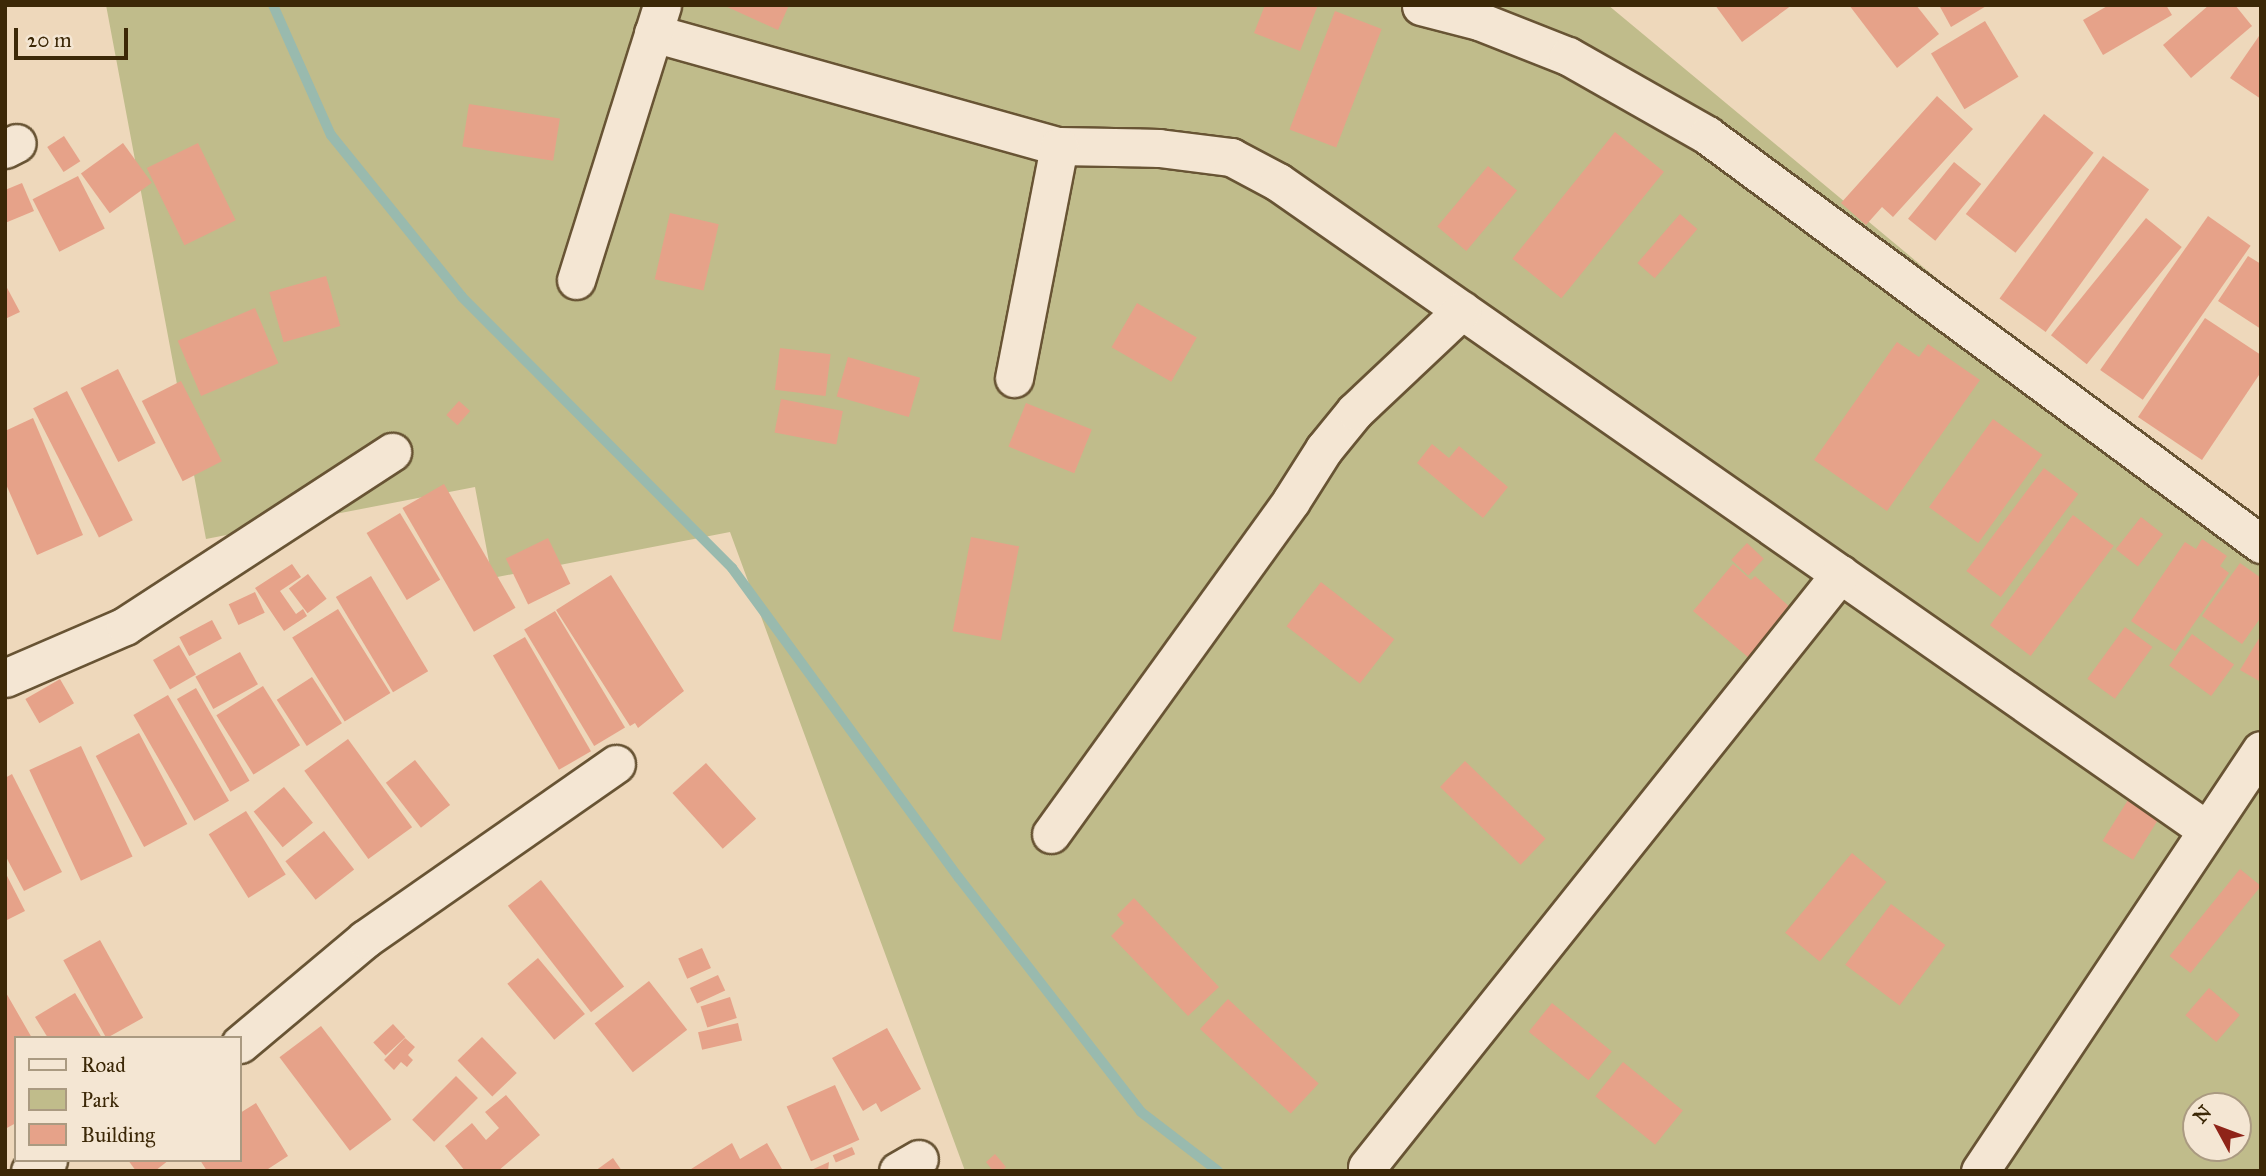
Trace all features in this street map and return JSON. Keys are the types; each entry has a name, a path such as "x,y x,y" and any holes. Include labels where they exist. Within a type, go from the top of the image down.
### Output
{"street":[{"path":"1421,6 1479,21 1568,55 1707,135 2261,544"},
{"path":"576,280 658,19 1059,146 1159,148 1231,157 1278,182 2204,828"},
{"path":"1014,378 1059,146"},
{"path":"1051,834 1291,501 1324,449 1355,411 1462,310"},
{"path":"5,678 125,626 392,452"},
{"path":"1367,1167 1840,574"},
{"path":"1980,1171 2204,828 2261,750"},
{"path":"242,1042 365,939 616,764"}],"green space":[{"path":"106,5 1608,5 2261,548 2261,1171 965,1171 730,532 492,578 475,487 206,539"}],"building":[{"path":"723,5 789,5 778,30"},
{"path":"1265,5 1318,5 1300,51 1254,33"},
{"path":"1715,5 1792,5 1742,42"},
{"path":"1849,5 1916,5 1939,34 1897,68"},
{"path":"1939,5 1988,5 1951,27"},
{"path":"2109,5 2166,5 2172,15 2103,55 2083,20"},
{"path":"2209,5 2235,5 2252,26 2191,78 2163,45"},
{"path":"1335,11 1382,29 1336,147 1289,130"},
{"path":"1985,21 2018,77 1964,109 1931,53"},
{"path":"2259,36 2261,38 2261,99 2230,78"},
{"path":"1937,96 1973,129 1893,217 1882,207 1866,225 1841,203"},
{"path":"469,104 560,118 553,161 462,146"},
{"path":"2044,114 2094,153 2015,253 1966,214"},
{"path":"1615,132 1664,172 1561,298 1512,259"},
{"path":"64,136 80,161 64,172 47,147"},
{"path":"123,143 152,183 110,213 81,174"},
{"path":"198,143 236,220 184,245 147,168"},
{"path":"2103,156 2149,190 2046,332 2000,298"},
{"path":"1954,162 1981,184 1935,241 1908,219"},
{"path":"1488,166 1517,190 1466,251 1437,227"},
{"path":"78,176 105,229 59,252 33,199"},
{"path":"22,183 34,211 5,223 5,190"},
{"path":"670,213 719,224 703,291 655,279"},
{"path":"1680,214 1697,229 1655,278 1637,263"},
{"path":"2208,216 2251,246 2143,400 2100,370"},
{"path":"2146,218 2182,247 2087,364 2051,335"},
{"path":"2248,256 2261,264 2261,329 2218,301"},
{"path":"326,276 340,326 284,342 269,292"},
{"path":"5,284 20,312 5,319"},
{"path":"1137,303 1197,338 1171,382 1112,347"},
{"path":"255,308 278,363 201,396 178,341"},
{"path":"2205,318 2261,355 2261,372 2202,460 2138,417"},
{"path":"1897,342 1919,357 1928,344 1980,380 1887,511 1814,460"},
{"path":"780,348 831,354 826,396 775,390"},
{"path":"848,357 920,378 909,417 837,396"},
{"path":"118,369 156,443 118,462 81,388"},
{"path":"181,381 222,461 183,481 142,401"},
{"path":"67,391 133,520 99,537 33,408"},
{"path":"781,399 843,411 836,444 775,432"},
{"path":"459,401 470,411 457,425 446,415"},
{"path":"1026,403 1092,430 1074,473 1008,447"},
{"path":"33,418 83,535 37,555 5,482 5,431"},
{"path":"1993,419 2042,455 1978,543 1929,507"},
{"path":"1432,444 1449,458 1459,446 1508,487 1483,518 1417,463"},
{"path":"2044,468 2078,494 2001,597 1966,571"},
{"path":"444,484 516,608 474,632 402,508"},
{"path":"400,513 440,580 407,600 367,533"},
{"path":"2073,515 2114,546 2031,656 1990,625"},
{"path":"2141,517 2163,534 2138,567 2116,549"},
{"path":"971,537 1019,546 1001,641 953,631"},
{"path":"548,538 570,584 528,604 506,559"},
{"path":"2202,539 2227,556 2220,566 2229,573 2175,651 2131,621 2185,542 2196,549"},
{"path":"1747,543 1764,559 1748,576 1731,560"},
{"path":"2240,563 2261,578 2261,617 2242,644 2202,616"},
{"path":"292,564 301,577 280,591 296,614 303,609 307,616 284,631 255,588"},
{"path":"1733,564 1751,580 1755,576 1791,608 1749,658 1693,611"},
{"path":"308,574 327,599 307,613 289,588"},
{"path":"611,575 684,691 638,728 635,723 630,726 556,610"},
{"path":"371,576 428,671 393,692 336,597"},
{"path":"1321,582 1394,639 1360,683 1287,626"},
{"path":"255,592 265,613 238,625 229,604"},
{"path":"338,609 390,693 345,722 292,638"},
{"path":"555,611 625,728 594,746 524,630"},
{"path":"212,620 222,639 189,656 179,637"},
{"path":"2125,627 2153,647 2115,699 2087,679"},
{"path":"2192,634 2234,665 2211,696 2169,666"},
{"path":"2261,635 2261,682 2240,670"},
{"path":"525,637 591,751 559,770 493,656"},
{"path":"179,645 196,674 170,689 153,660"},
{"path":"240,652 258,684 213,709 195,677"},
{"path":"312,677 342,723 307,746 277,700"},
{"path":"60,679 74,703 39,723 25,699"},
{"path":"263,686 300,745 253,775 216,715"},
{"path":"196,688 250,781 230,792 177,699"},
{"path":"168,695 229,801 194,821 133,715"},
{"path":"139,733 187,824 144,847 96,756"},
{"path":"348,739 412,827 368,859 304,771"},
{"path":"81,746 133,857 81,881 29,770"},
{"path":"415,760 450,805 421,828 386,783"},
{"path":"1465,761 1546,839 1521,865 1440,787"},
{"path":"706,763 756,819 723,849 673,793"},
{"path":"12,774 62,872 24,891 5,855 5,778"},
{"path":"284,787 313,823 283,847 254,812"},
{"path":"2128,800 2159,819 2133,860 2103,841"},
{"path":"246,811 286,875 248,898 209,834"},
{"path":"324,831 354,870 316,900 285,861"},
{"path":"1852,853 1886,882 1820,962 1785,933"},
{"path":"2240,869 2261,886 2190,973 2170,956"},
{"path":"5,872 25,911 5,921"},
{"path":"541,880 624,986 591,1012 508,906"},
{"path":"1134,898 1219,987 1188,1016 1111,936 1124,923 1117,915"},
{"path":"1891,904 1945,945 1900,1006 1845,965"},
{"path":"100,940 143,1018 110,1036 105,1036 63,960"},
{"path":"702,948 711,968 687,979 678,959"},
{"path":"538,958 585,1014 554,1040 507,984"},
{"path":"718,975 725,990 697,1004 690,988"},
{"path":"649,981 687,1030 633,1072 595,1023"},
{"path":"2209,988 2240,1015 2216,1042 2185,1015"},
{"path":"5,991 31,1036 14,1036 14,1124 5,1129"},
{"path":"75,993 101,1036 47,1036 35,1017"},
{"path":"730,997 737,1018 707,1028 701,1007"},
{"path":"1228,999 1319,1084 1291,1114 1200,1029"},
{"path":"1552,1003 1612,1051 1589,1080 1529,1032"},
{"path":"738,1023 742,1041 702,1050 698,1032"},
{"path":"393,1024 405,1037 386,1056 373,1042"},
{"path":"321,1026 391,1119 350,1151 279,1057"},
{"path":"887,1028 921,1089 881,1112 876,1103 863,1111 832,1058"},
{"path":"482,1037 517,1073 492,1097 458,1061"},
{"path":"405,1038 415,1047 408,1055 413,1060 407,1067 401,1062 394,1070 384,1060"},
{"path":"1623,1062 1683,1110 1655,1145 1595,1096"},
{"path":"456,1076 478,1098 434,1142 412,1120"},
{"path":"835,1085 859,1140 811,1161 787,1107"},
{"path":"506,1095 540,1135 498,1171 465,1171 445,1146 472,1123 486,1140 499,1128 485,1112"},
{"path":"256,1103 288,1156 265,1171 207,1171 201,1162 242,1162 242,1112"},
{"path":"732,1143 740,1159 767,1143 782,1169 688,1171"},
{"path":"852,1147 855,1154 836,1163 833,1155"},
{"path":"995,1154 1006,1167 1002,1171 993,1171 986,1162"},
{"path":"613,1158 622,1171 595,1171"},
{"path":"129,1162 166,1162 155,1171 136,1171"},
{"path":"829,1162 828,1171 809,1171"}],"waterway":[{"path":"273,5 331,135 462,297 732,568 959,878 1141,1112 1218,1171"}]}
